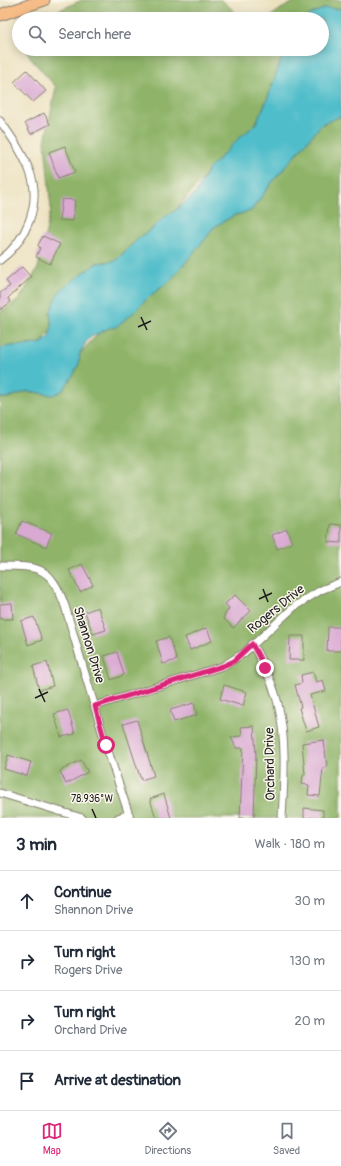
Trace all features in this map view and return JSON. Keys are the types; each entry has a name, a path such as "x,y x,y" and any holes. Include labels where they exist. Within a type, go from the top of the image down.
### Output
{"main road":[{"path":"0,15 44,0"}],"street":[{"path":"0,122 14,140 26,162 34,186 34,198 29,221 24,232 11,251 0,260"},
{"name":"Shannon Drive","path":"0,566 26,566 38,569 48,574 56,585 65,606 130,816"},
{"name":"Rogers Drive","path":"95,706 223,666 234,661 295,606 310,596 341,582"},
{"name":"Orchard Drive","path":"252,644 272,685 282,721 285,751 282,818"},
{"path":"0,793 82,818"},
{"path":"118,818 130,816"}],"green space":[{"path":"82,0 222,0 235,12 55,12"},
{"path":"298,0 341,0 341,9 327,9 316,12 277,12"},
{"path":"30,56 283,56 267,100 255,125 224,154 175,211 139,238 115,261 96,263 42,343 0,348 0,312 19,300 38,268 51,209 45,142 56,87"},
{"path":"341,116 341,818 0,818 0,398 7,398 28,391 53,395 80,353 99,333 150,296 206,238 214,227 235,215 251,211 274,180 322,124"}],"water":[{"path":"326,8 341,9 341,116 322,124 274,180 251,211 235,215 214,227 170,281 150,296 116,327 109,328 91,337 86,342 80,353 79,364 74,374 62,391 53,395 28,391 7,398 0,398 0,348 42,343 49,337 52,326 50,313 58,294 63,288 97,263 115,261 164,217 175,211 196,193 208,170 239,138 255,125 267,100 283,56 329,56 329,12 316,12"}],"building":[{"path":"27,70 46,91 33,102 14,82"},
{"path":"44,113 50,124 31,134 25,123"},
{"path":"65,146 75,172 58,178 49,152"},
{"path":"62,199 75,200 73,221 59,220"},
{"path":"43,236 60,244 50,264 36,257 40,248 38,245"},
{"path":"22,267 31,277 8,298 11,302 0,310 0,293 10,286 6,281"},
{"path":"22,521 52,533 46,547 16,534"},
{"path":"330,524 341,525 341,543 328,542"},
{"path":"287,529 292,543 277,549 272,535"},
{"path":"82,564 93,585 80,592 69,570"},
{"path":"235,595 251,611 233,628 223,618 229,608 225,604"},
{"path":"12,603 13,619 0,619 0,604"},
{"path":"98,607 106,630 93,634 85,612"},
{"path":"34,617 42,640 28,645 21,621"},
{"path":"328,627 341,627 341,651 327,651"},
{"path":"207,628 212,641 190,650 185,637"},
{"path":"290,636 304,636 304,660 289,660"},
{"path":"169,637 177,660 163,664 156,641"},
{"path":"117,652 124,675 111,680 104,656"},
{"path":"47,662 53,686 39,690 33,666"},
{"path":"313,672 316,682 323,680 326,691 310,695 319,727 306,731 299,708 301,707 295,685 302,683 301,675"},
{"path":"224,685 247,692 243,706 220,699"},
{"path":"194,703 197,715 174,722 170,710"},
{"path":"68,710 75,734 61,737 54,714"},
{"path":"137,720 154,776 141,780 123,724"},
{"path":"254,726 256,754 254,818 240,818 243,748 236,748 231,737 242,736 241,727"},
{"path":"324,740 327,767 323,768 320,796 308,795 309,785 302,784 303,775 305,775 302,743"},
{"path":"8,755 31,762 27,776 4,769"},
{"path":"81,760 88,772 66,784 60,771"},
{"path":"164,794 171,818 156,818 150,799"},
{"path":"304,808 323,810 323,818 304,818"}],"route":[{"path":"106,745 95,706 223,666 234,661 252,644 265,668"}]}
